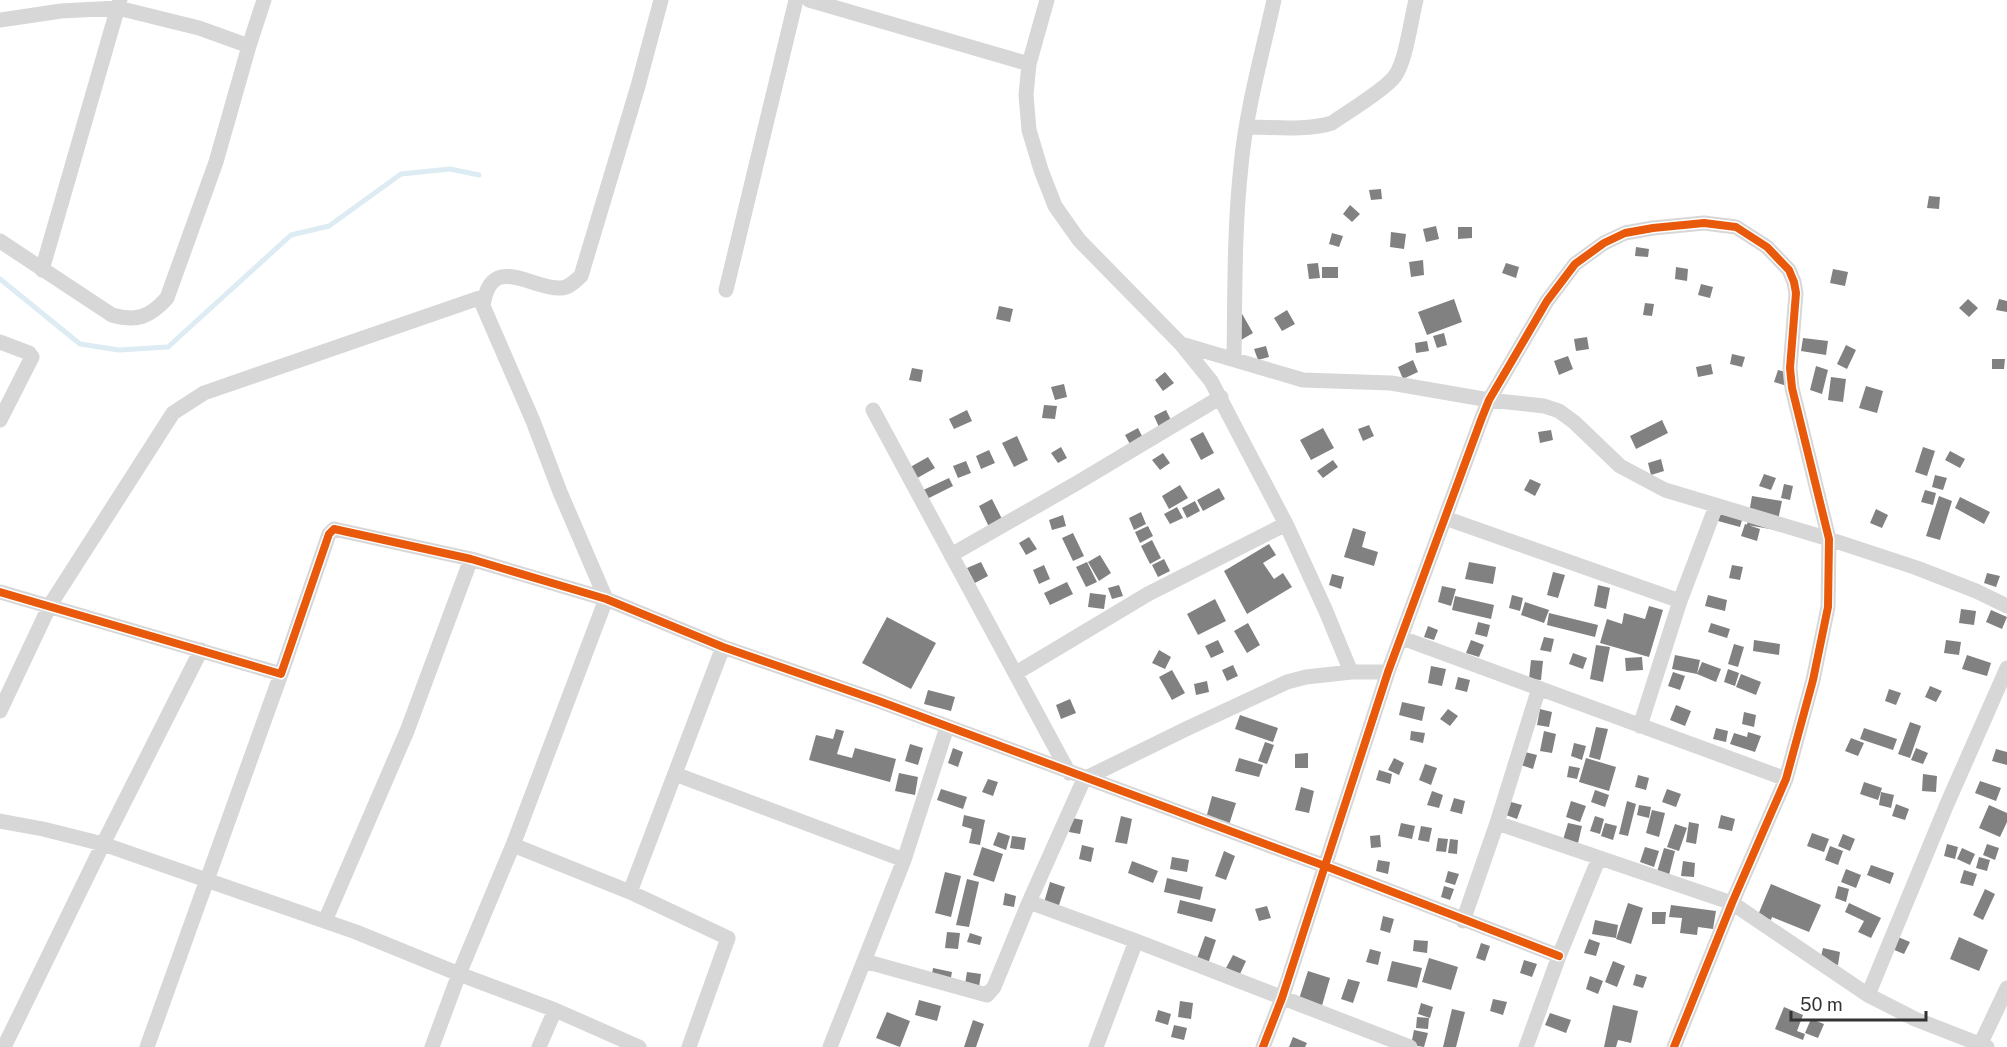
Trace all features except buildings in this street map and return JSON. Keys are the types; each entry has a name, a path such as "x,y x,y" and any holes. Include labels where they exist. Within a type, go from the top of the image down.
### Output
{"street":[{"path":"0,241 112,315 127,319 157,310 167,298 216,162 264,0"},
{"path":"432,1047 459,974 513,845 606,598 483,306 485,296 493,283 502,277 512,276 558,289 572,284 581,276 635,97 661,0"},
{"path":"726,290 796,0"},
{"path":"809,0 1029,64"},
{"path":"1047,0 1029,64 1026,95 1029,130 1055,206 1079,240 1198,363 1221,397 1286,524 1351,672"},
{"path":"1246,127 1322,126 1332,123 1383,87 1395,77 1400,66 1416,0"},
{"path":"1234,359 1238,203 1246,127 1272,1"},
{"path":"0,21 119,4 249,46"},
{"path":"42,270 119,4"},
{"path":"1263,1047 1282,998 1388,672 1489,400 1547,301 1575,264 1604,243 1625,233 1704,223 1736,227 1767,247 1789,270 1794,282 1796,293 1790,368 1792,388 1829,539 1828,607 1813,681 1786,779 1732,903 1674,1047"},
{"path":"0,711 50,605 174,413 204,393 485,296"},
{"path":"0,342 29,353 32,357 0,420"},
{"path":"1181,344 1303,380 1391,383 1489,400 1544,406 1559,411 1574,422 1620,466 1665,490 1917,568 2007,606"},
{"path":"951,555 1221,397"},
{"path":"873,410 1069,772"},
{"path":"1640,726 1680,601 1716,506"},
{"path":"1445,518 1680,601"},
{"path":"1016,673 1148,594 1286,524"},
{"path":"147,1047 208,882 329,534 334,529 471,559 606,598 723,647 1325,866 1559,956"},
{"path":"325,921 407,731 471,559"},
{"path":"0,592 281,674"},
{"path":"1402,638 1786,779"},
{"path":"630,891 723,647"},
{"path":"10,1045 103,844 201,650"},
{"path":"1868,995 1947,804 2007,668"},
{"path":"864,962 987,995 993,987 1084,778 1287,682 1306,677 1351,672 1388,672"},
{"path":"1463,921 1497,823 1539,688"},
{"path":"830,1047 904,860 947,727"},
{"path":"675,774 904,860"},
{"path":"0,821 103,844 325,921 555,1010 639,1047"},
{"path":"1497,823 1732,903 1868,995 1915,1019 1982,1046 2007,988"},
{"path":"513,845 630,891 728,938 689,1047"},
{"path":"1526,1047 1559,956 1599,858"},
{"path":"1029,902 1136,941 1402,1046"},
{"path":"1096,1047 1136,941"},
{"path":"539,1047 555,1010"}],"waterway":[{"path":"0,279 80,344 119,350 168,347 291,235 329,226 401,174 450,169 479,175"}],"cycle path":[{"path":"1263,1047 1282,998 1388,672 1489,400 1547,301 1575,264 1604,243 1625,233 1704,223 1736,227 1767,247 1789,270 1794,282 1796,293 1790,368 1792,388 1829,539 1828,607 1813,680 1786,779 1732,903 1674,1047"},
{"path":"0,592 281,674 329,534 334,529 471,559 606,599 723,647 879,701 1325,866 1559,956"}]}
